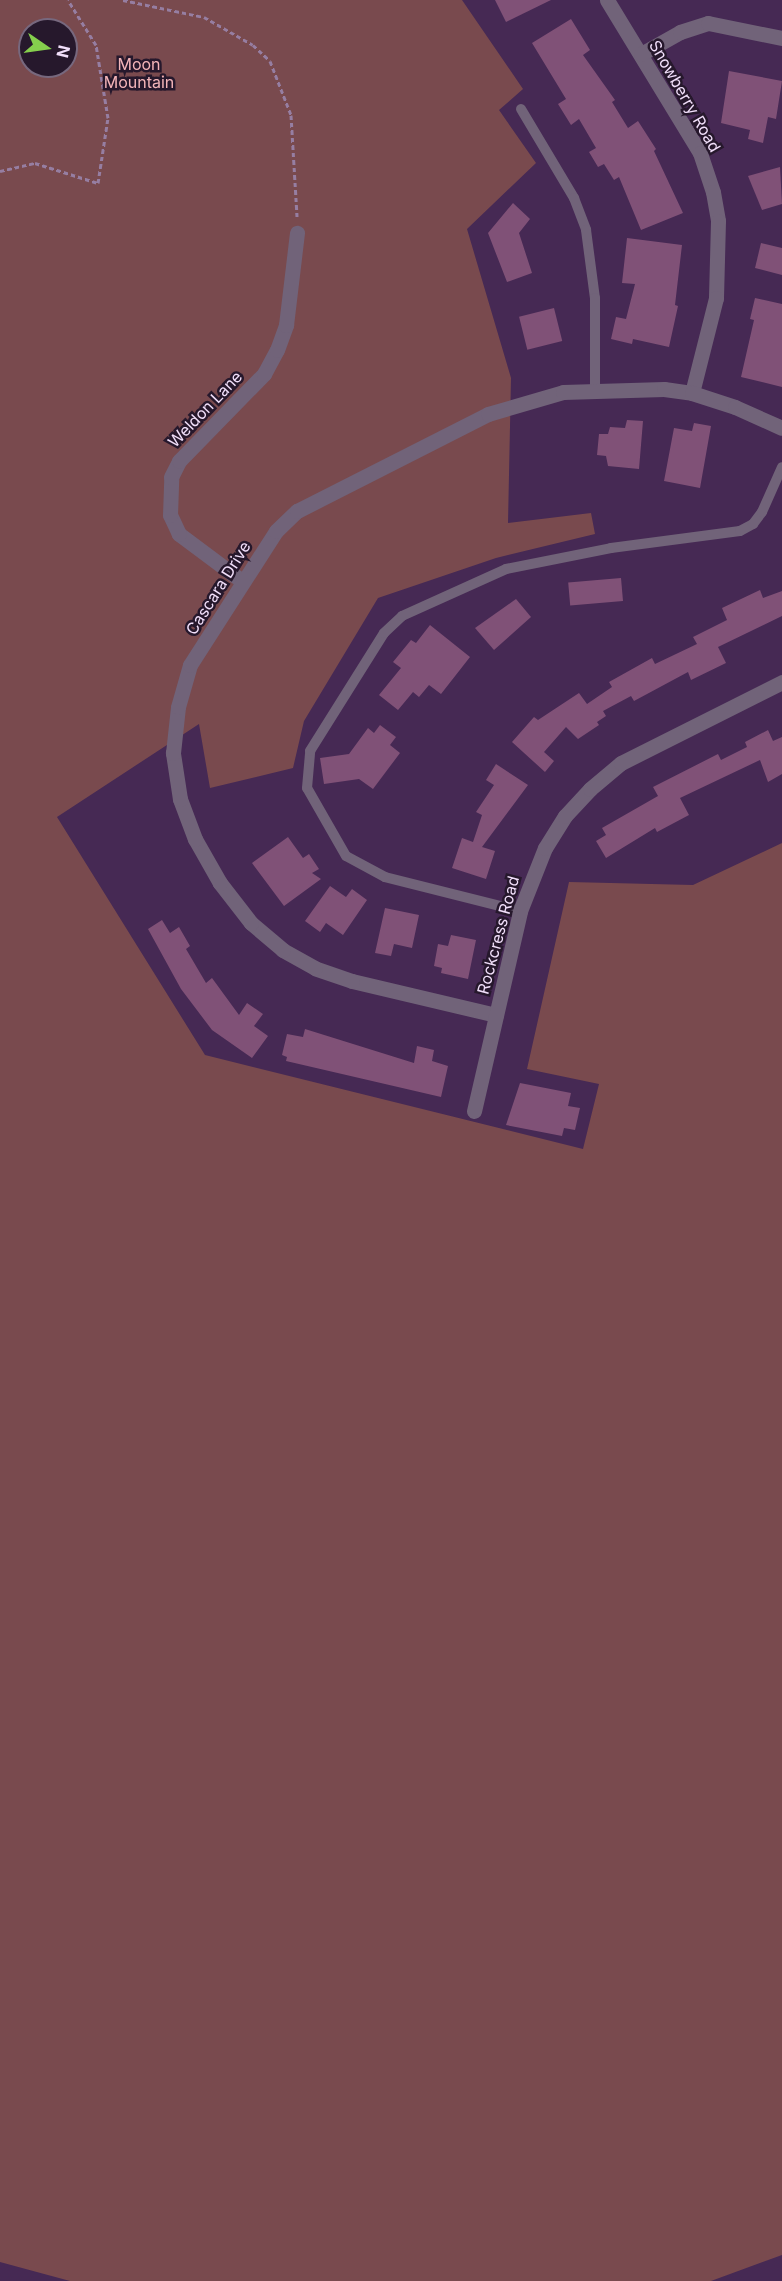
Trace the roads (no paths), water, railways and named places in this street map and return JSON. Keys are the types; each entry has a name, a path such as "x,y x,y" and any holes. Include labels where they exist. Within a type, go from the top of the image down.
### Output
{"street":[{"name":"Snowberry Road","path":"607,0 700,153 718,221 716,298 692,393"},
{"path":"641,54 680,32 708,23 782,38"},
{"name":"Weldon Lane","path":"242,582 179,534 170,515 171,477 178,461 264,374 277,350 286,325 297,233"},
{"name":"Cascara Drive","path":"496,1015 352,981 315,968 283,950 251,923 220,883 187,819 173,753 178,707 190,665 276,531 297,511 322,495 488,414 563,392 595,389 692,393 782,428"},
{"name":"Rockcress Road","path":"474,1111 520,911 545,848 590,789 621,763 782,682"}],"lane":[{"path":"521,109 574,198 586,230 595,298 595,389"},
{"path":"520,911 385,877 346,856 307,788 310,752 384,633 402,616 506,570 611,549 740,531 753,524 762,512 782,467"}],"park label":[{"name":"Moon Mountain","path":"139,73"}]}
